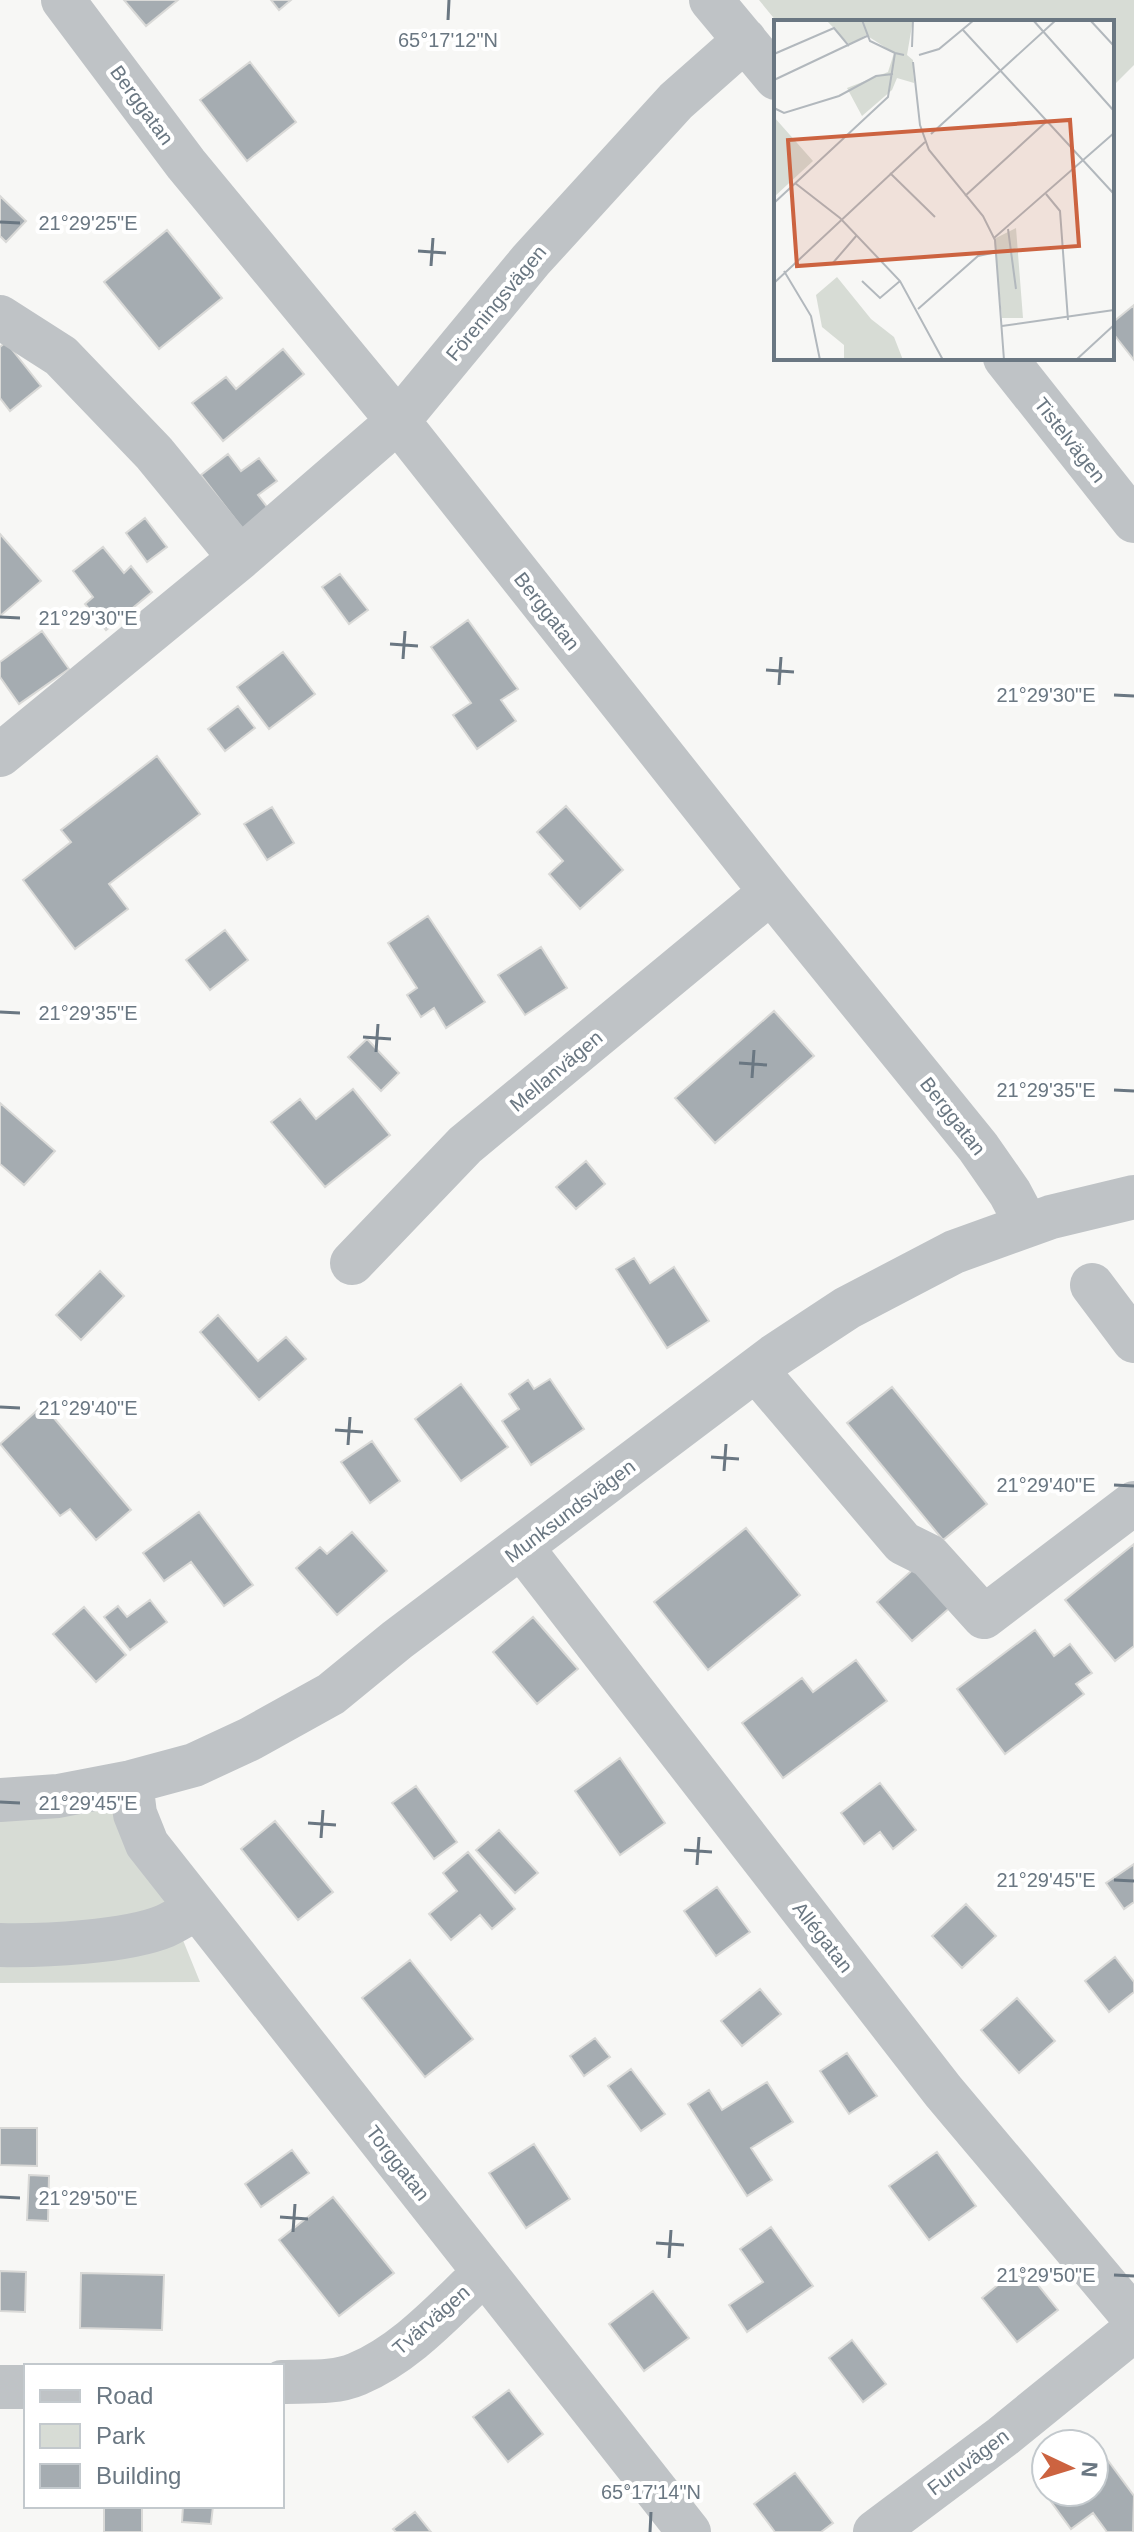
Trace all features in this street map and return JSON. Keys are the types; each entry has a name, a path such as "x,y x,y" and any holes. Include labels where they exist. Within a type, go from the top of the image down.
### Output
{"street":[{"name":"Berggatan","path":"63,0 186,164 398,421 771,892 978,1147 1010,1193 1027,1225"},
{"path":"711,0 774,76"},
{"name":"Föreningsvägen","path":"0,755 240,558 398,421 531,260 676,101 745,40"},
{"path":"0,317 61,356 154,453 240,558"},
{"name":"Tistelvägen","path":"1007,360 1134,521"},
{"name":"Mellanvägen","path":"352,1263 465,1145 771,892"},
{"name":"Munksundsvägen","path":"0,1800 58,1796 131,1782 194,1765 250,1739 331,1694 397,1640 756,1370 847,1308 954,1252 1027,1225 1134,1197"},
{"path":"1092,1285 1134,1341"},
{"path":"756,1370 903,1543 929,1556 984,1617 1134,1503"},
{"name":"Allégatan","path":"522,1548 943,2091 1134,2318"},
{"name":"Torggatan","path":"131,1782 135,1814 147,1844 689,2532"},
{"path":"0,1945 33,1946 143,1934 197,1908"},
{"name":"Tvärvägen","path":"284,2382 326,2381 355,2375 399,2351 484,2273"},
{"name":"Furuvägen","path":"875,2532 1002,2437 1134,2330"},
{"path":"0,2387 24,2387"}],"green space":[{"path":"759,0 1134,0 1134,65 1114,85 1114,20 775,20"},
{"path":"117,1778 200,1982 0,1983 0,1785"}],"building":[{"path":"124,0 178,0 146,26"},
{"path":"271,0 291,0 279,10"},
{"path":"250,62 296,122 247,161 200,100"},
{"path":"0,196 26,221 6,242 0,236"},
{"path":"167,230 222,298 159,349 104,282"},
{"path":"1134,305 1134,360 1114,335 1114,321"},
{"path":"6,342 41,386 10,411 0,398 0,347"},
{"path":"283,349 304,374 223,441 192,403 226,377 236,389"},
{"path":"228,454 241,471 259,458 277,481 258,495 274,516 248,536 201,475"},
{"path":"145,518 167,547 147,562 126,533"},
{"path":"0,534 41,581 0,616"},
{"path":"103,547 124,573 131,566 152,592 106,630 85,604 93,597 73,571"},
{"path":"340,574 368,610 349,624 322,587"},
{"path":"468,620 518,689 501,700 516,721 477,749 453,715 471,703 431,647"},
{"path":"42,631 69,669 19,704 0,677 0,662"},
{"path":"283,652 315,694 269,729 237,687"},
{"path":"238,706 255,728 225,751 208,729"},
{"path":"157,756 200,814 109,884 128,909 75,949 23,880 71,842 61,830"},
{"path":"566,806 623,870 580,909 549,874 563,861 537,832"},
{"path":"272,807 294,843 267,860 244,824"},
{"path":"428,916 485,1002 446,1028 434,1008 421,1017 407,995 417,988 388,943"},
{"path":"225,930 248,960 210,990 186,960"},
{"path":"541,947 567,988 525,1015 498,975"},
{"path":"774,1011 814,1056 715,1143 675,1098"},
{"path":"367,1039 399,1073 381,1091 348,1057"},
{"path":"353,1089 390,1135 325,1187 271,1122 300,1099 316,1119"},
{"path":"0,1103 55,1151 24,1185 0,1164"},
{"path":"586,1161 605,1184 576,1209 556,1187"},
{"path":"634,1258 650,1283 674,1267 709,1321 667,1348 616,1269"},
{"path":"100,1271 124,1296 81,1340 56,1315"},
{"path":"218,1315 258,1361 286,1337 306,1359 259,1400 200,1332"},
{"path":"550,1379 584,1429 531,1465 502,1421 519,1409 509,1394 528,1380 534,1389"},
{"path":"461,1384 508,1447 461,1481 415,1419"},
{"path":"892,1387 987,1504 943,1540 847,1423"},
{"path":"43,1405 131,1510 96,1540 70,1509 60,1516 0,1444"},
{"path":"372,1441 400,1481 370,1503 341,1462"},
{"path":"199,1512 253,1585 224,1606 191,1562 164,1581 143,1553"},
{"path":"746,1528 800,1595 708,1670 654,1602"},
{"path":"352,1532 387,1571 337,1615 296,1568 320,1547 327,1554"},
{"path":"1134,1544 1134,1646 1115,1661 1065,1600"},
{"path":"918,1565 953,1605 912,1641 877,1602"},
{"path":"150,1600 167,1622 130,1650 104,1617 118,1606 127,1617"},
{"path":"84,1607 126,1655 96,1682 53,1634"},
{"path":"533,1617 578,1669 537,1704 493,1652"},
{"path":"1035,1630 1054,1656 1070,1644 1092,1673 1076,1684 1084,1694 1005,1754 957,1689"},
{"path":"856,1660 887,1701 783,1778 742,1723 802,1678 813,1692"},
{"path":"620,1758 665,1823 620,1855 575,1791"},
{"path":"880,1783 916,1830 893,1849 880,1832 864,1844 841,1813"},
{"path":"416,1786 457,1842 434,1859 392,1803"},
{"path":"275,1821 333,1892 298,1920 241,1849"},
{"path":"499,1830 538,1873 515,1893 476,1850"},
{"path":"468,1852 515,1909 492,1929 480,1915 451,1940 429,1914 457,1891 443,1873"},
{"path":"1134,1864 1134,1902 1124,1909 1106,1883"},
{"path":"717,1887 750,1932 716,1956 684,1911"},
{"path":"966,1904 996,1936 962,1968 932,1936"},
{"path":"1115,1957 1134,1982 1134,1992 1109,2012 1085,1981"},
{"path":"410,1960 473,2039 425,2077 362,1998"},
{"path":"760,1989 781,2014 742,2046 721,2021"},
{"path":"1017,1998 1055,2041 1019,2073 981,2030"},
{"path":"595,2038 610,2057 584,2076 570,2056"},
{"path":"847,2053 877,2096 849,2114 820,2071"},
{"path":"631,2069 665,2114 641,2131 608,2086"},
{"path":"767,2082 793,2122 751,2148 772,2180 747,2196 688,2104 709,2090 722,2110"},
{"path":"0,2128 37,2128 37,2166 0,2165"},
{"path":"534,2144 570,2199 526,2228 489,2173"},
{"path":"292,2150 309,2173 261,2207 245,2184"},
{"path":"937,2152 976,2206 929,2240 889,2186"},
{"path":"29,2175 49,2176 48,2221 27,2220"},
{"path":"333,2197 394,2273 339,2316 279,2240"},
{"path":"771,2227 813,2286 747,2332 729,2305 763,2282 740,2249"},
{"path":"1022,2265 1058,2310 1017,2342 982,2298"},
{"path":"0,2271 26,2272 25,2312 0,2311"},
{"path":"81,2273 164,2275 162,2330 80,2328"},
{"path":"653,2291 689,2338 644,2371 609,2324"},
{"path":"852,2340 886,2384 863,2402 829,2358"},
{"path":"509,2390 543,2434 508,2462 473,2417"},
{"path":"1110,2463 1134,2496 1133,2532 1107,2532 1093,2513 1071,2529 1056,2508 1110,2508"},
{"path":"795,2473 833,2523 821,2532 775,2532 754,2504"},
{"path":"104,2508 142,2508 142,2532 104,2532"},
{"path":"183,2508 213,2508 211,2524 182,2522"},
{"path":"415,2512 431,2532 396,2532 393,2529"}]}
